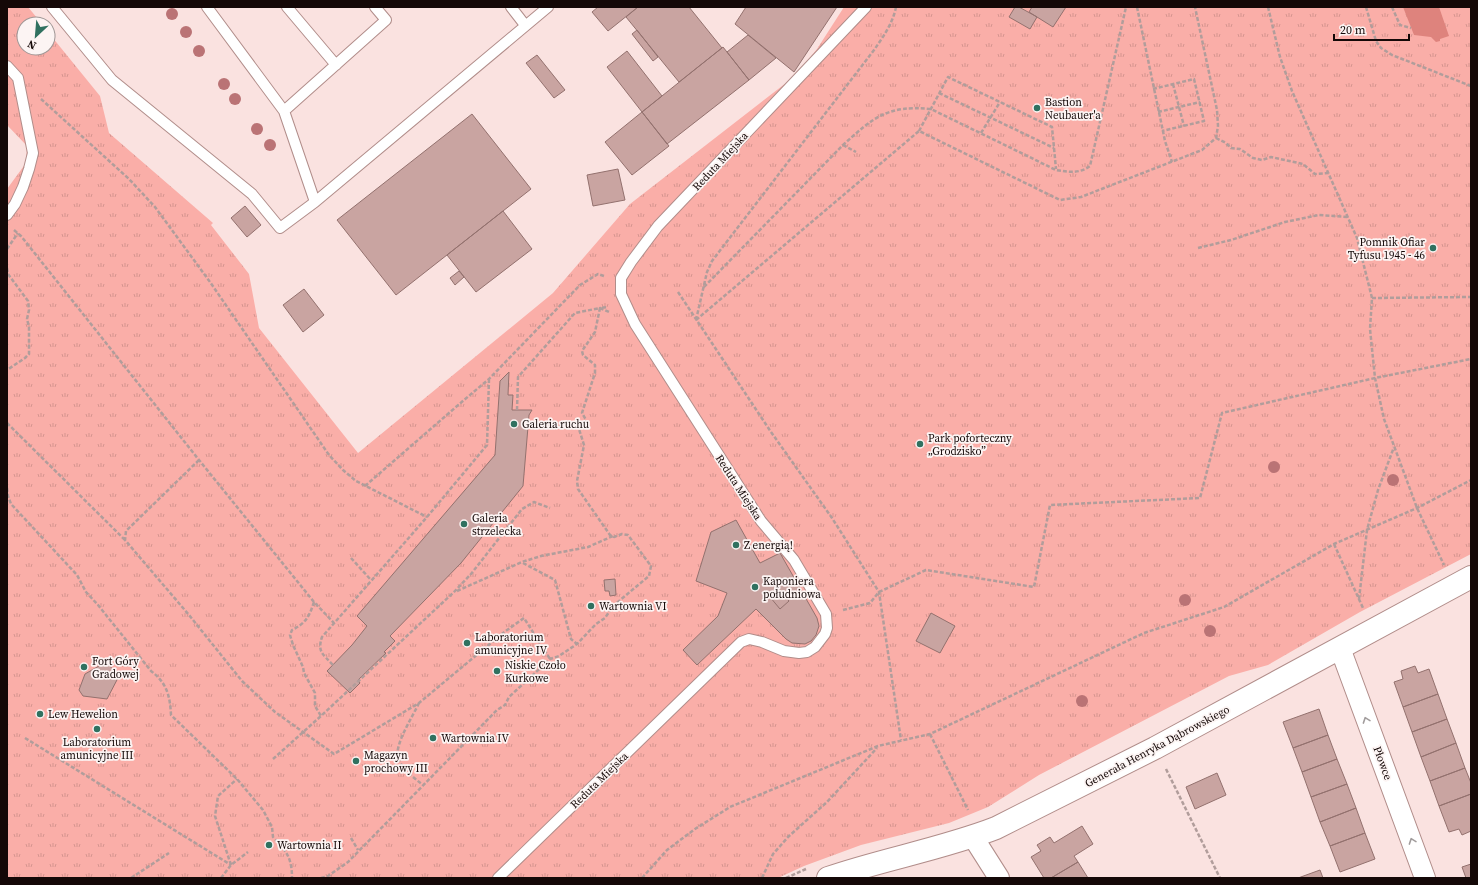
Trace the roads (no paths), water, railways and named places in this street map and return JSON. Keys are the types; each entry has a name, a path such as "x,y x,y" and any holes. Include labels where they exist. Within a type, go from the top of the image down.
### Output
{"street":[{"name":"Generała Henryka Dąbrowskiego","path":"828,878 853,869 973,837 996,828 1155,748 1471,577"},
{"name":"Płowce","path":"1340,648 1425,878"},
{"path":"973,837 999,878"}],"lane":[{"path":"52,7 112,80 252,194 280,228 315,202 548,7"},
{"path":"207,7 284,112 315,202"},
{"path":"287,7 336,65"},
{"path":"284,112 386,20 375,7"},
{"path":"511,7 526,25"},
{"name":"Reduta Miejska","path":"498,878 741,642 749,639 762,642 784,651 799,653 807,652 815,647 825,634 827,628 826,614 794,560 761,521 635,324 621,294 621,278 658,226 866,7"},
{"path":"7,66 18,78 33,153 23,187 11,201 7,214"}],"place":[{"name":"Bastion Neubauer'a","path":"1037,108"},
{"name":"Pomnik Ofiar Tyfusu 1945 - 46","path":"1433,248"},
{"name":"Galeria ruchu","path":"514,424"},
{"name":"Park poforteczny „Grodzisko”","path":"920,444"},
{"name":"Galeria strzelecka","path":"464,524"},
{"name":"Z energią!","path":"736,545"},
{"name":"Kaponiera południowa","path":"755,587"},
{"name":"Wartownia VI","path":"591,606"},
{"name":"Laboratorium amunicyjne IV","path":"467,643"},
{"name":"Fort Góry Gradowej","path":"84,667"},
{"name":"Niskie Czoło Kurkowe","path":"497,671"},
{"name":"Lew Hewelion","path":"40,714"},
{"name":"Laboratorium amunicyjne III","path":"97,729"},
{"name":"Wartownia IV","path":"433,738"},
{"name":"Magazyn prochowy III","path":"356,761"},
{"name":"Wartownia II","path":"269,845"}]}
